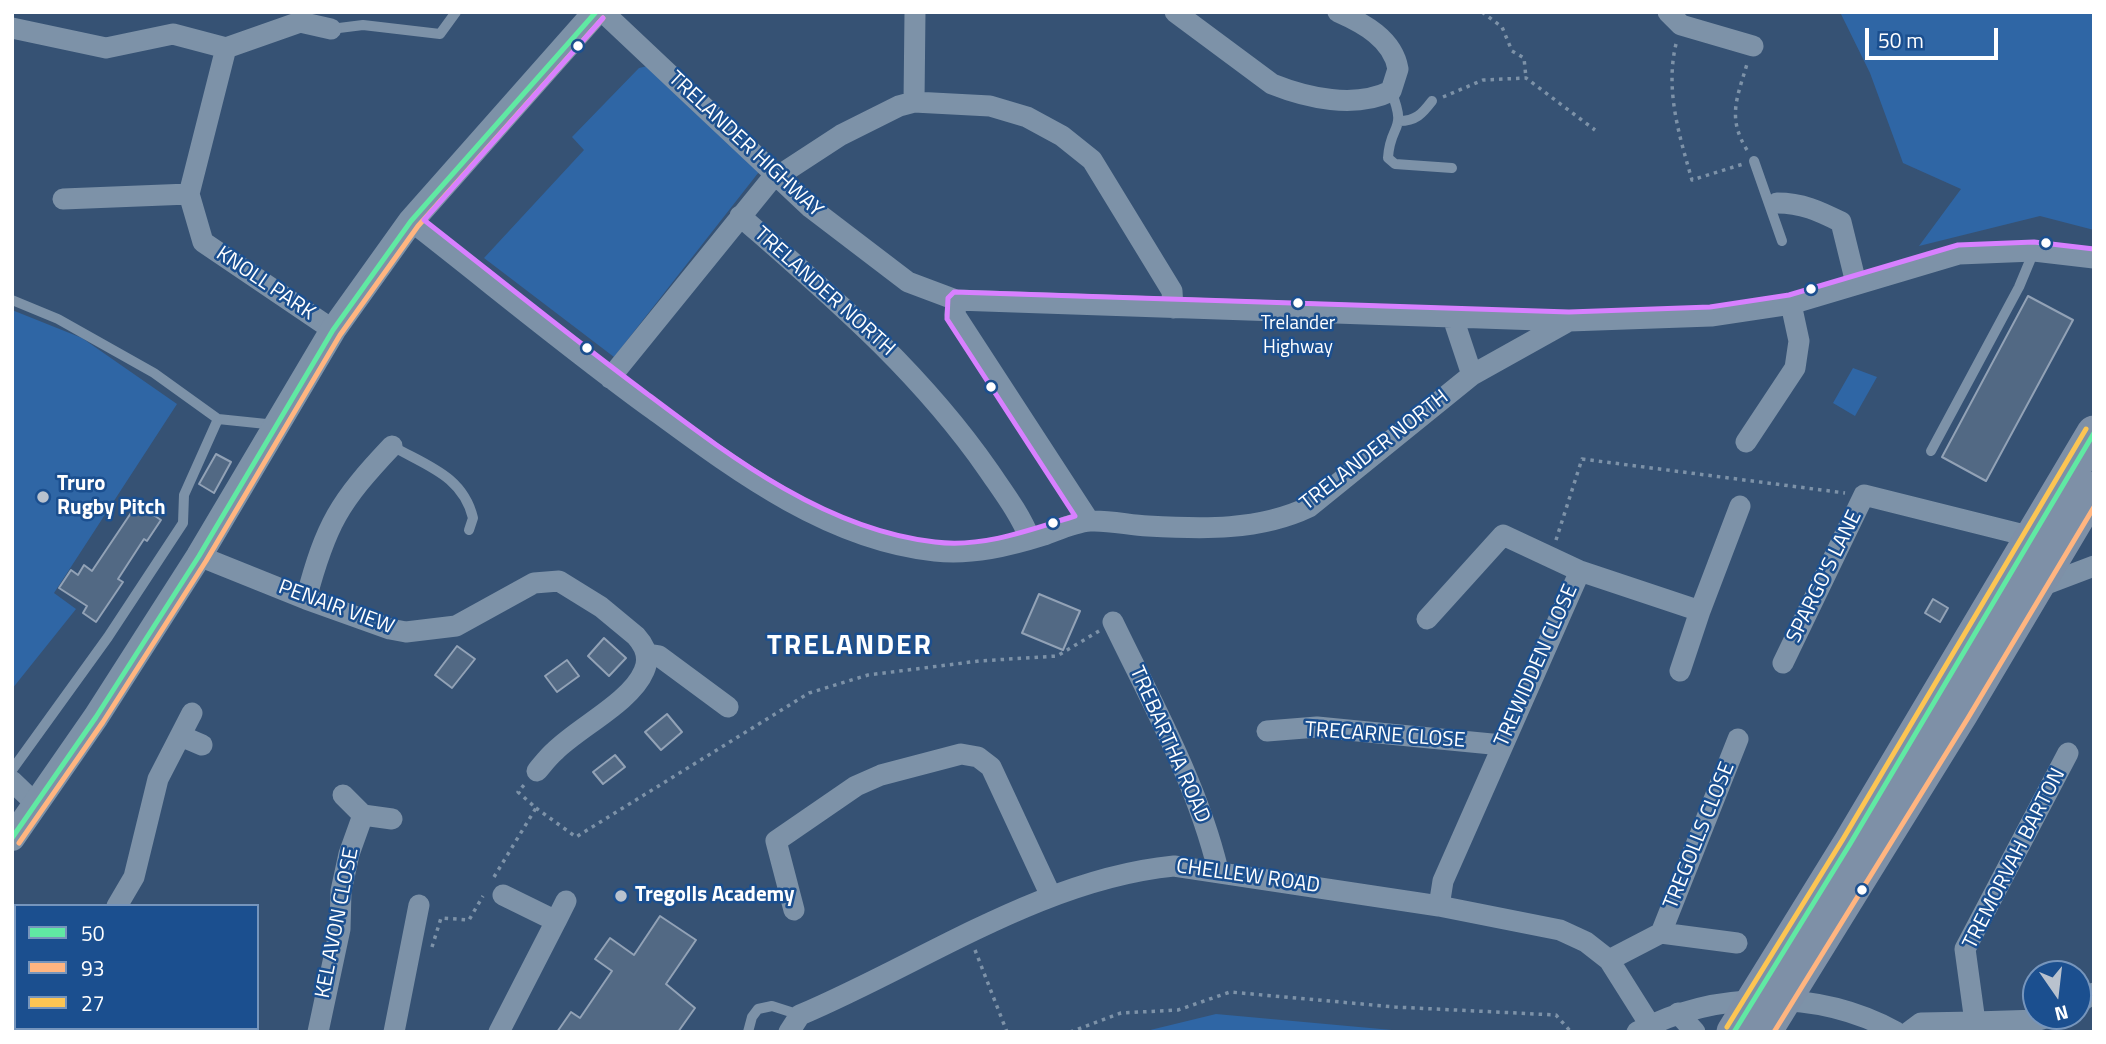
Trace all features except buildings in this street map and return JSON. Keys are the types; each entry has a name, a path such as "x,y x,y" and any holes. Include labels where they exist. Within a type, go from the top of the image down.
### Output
{"highway":[{"path":"1768,1011 1850,844 2094,433"},
{"path":"1734,1032 1768,1011 2094,489"}],"street":[{"path":"12,838 199,556 333,330 411,221 596,12"},
{"name":"TRELANDER HIGHWAY","path":"603,12 776,177 892,272 924,290 956,300 1569,321 1711,316 1791,304 1959,254 2034,251 2094,258"},
{"path":"914,102 915,12"},
{"path":"1175,12 1272,84 1288,90 1320,97 1356,99 1391,91 1398,69 1391,52 1365,24 1338,12"},
{"path":"1674,18 1753,46"},
{"path":"12,28 106,48 173,34 226,48 300,22 331,29"},
{"path":"63,199 189,194 226,48"},
{"path":"610,378 769,181 841,135 899,106 914,102 971,103 1009,111 1045,125 1077,147 1092,160 1116,196 1172,291 1173,308"},
{"name":"KNOLL PARK","path":"189,194 204,242 333,330"},
{"path":"1773,203 1813,208 1840,222 1856,283"},
{"name":"TRELANDER NORTH","path":"740,216 859,320 917,378 970,444 1023,521 1030,539"},
{"name":"TRELANDER NORTH","path":"411,221 610,378 707,449 780,495 849,530 892,544 937,551 996,549 1089,521 1204,527 1260,524 1285,519 1309,507 1472,374 1569,321"},
{"path":"956,300 955,315 1089,521"},
{"path":"1746,442 1795,368 1799,341 1791,304"},
{"path":"1453,318 1472,374"},
{"path":"306,599 320,546 336,512 360,479 392,446"},
{"name":"SPARGO'S LANE","path":"1783,663 1864,495 2032,537"},
{"path":"1680,671 1740,506"},
{"path":"1427,619 1503,535 1580,571"},
{"name":"PENAIR VIEW","path":"199,556 390,629 423,632 472,620 534,583 559,581 601,607 636,636 646,654 659,656 728,707"},
{"path":"2034,589 2094,566"},
{"name":"TREWIDDEN CLOSE","path":"1440,906 1443,881 1580,571 1700,611"},
{"name":"TREBARTHA ROAD","path":"1113,622 1186,774 1208,827 1217,870"},
{"path":"537,771 555,750 625,695 645,671 646,654"},
{"path":"118,904 134,877 158,779 192,713"},
{"name":"TRECARNE CLOSE","path":"1268,731 1317,727 1502,745"},
{"path":"181,736 202,745"},
{"name":"TREGOLLS CLOSE","path":"1661,933 1738,739"},
{"name":"TREMORVAH BARTON","path":"1975,1022 1965,949 2067,753"},
{"path":"794,909 776,841 856,786 881,775 961,754 978,757 991,766 1051,896"},
{"path":"12,780 36,804"},
{"path":"343,795 363,816 392,819"},
{"name":"KEL AVON CLOSE","path":"318,1032 340,929 341,891 349,854 363,816"},
{"name":"CHELLEW ROAD","path":"794,1024 1051,896 1132,870 1174,866 1217,870 1440,906 1560,930 1586,942 1609,960 1644,1028"},
{"path":"503,895 556,921"},
{"path":"499,1032 566,901"},
{"path":"394,1032 419,905"},
{"path":"1609,960 1661,933 1737,943"},
{"path":"1644,1028 1678,1013 1716,1004 1768,1011 1819,1005 1862,1017 1896,1032"},
{"path":"1678,1013 1695,1032"},
{"path":"1909,1032 1921,1023 2022,1021"}],"lane":[{"path":"331,29 363,25 440,34 456,12"},
{"path":"1391,91 1399,127 1389,142 1388,158 1395,164 1452,168"},
{"path":"1399,121 1411,121 1432,101"},
{"path":"1754,160 1773,203 1782,241"},
{"path":"1931,451 2019,287 2034,251"},
{"path":"12,300 58,319 154,373 218,419 276,425"},
{"path":"12,770 108,637 183,523 184,495 218,419"},
{"path":"392,446 446,476 463,490 473,518 469,530"},
{"path":"748,1032 752,1017 758,1009 772,1006 794,1024"}],"path":[{"path":"1482,12 1503,27 1512,51 1524,58 1527,78"},
{"path":"1674,18 1670,70 1679,135 1692,180 1754,160 1736,132 1736,101 1753,46"},
{"path":"1432,101 1483,80 1527,78 1595,130"},
{"path":"1551,557 1582,459 1864,495"},
{"path":"537,771 518,792 576,837 809,693 868,675 979,661 1058,656 1113,622"},
{"path":"408,961 427,964 441,918 469,919 537,808"},
{"path":"970,935 1007,1032"},
{"path":"1070,1032 1121,1013 1178,1010 1230,992 1395,1007 1556,1015 1571,1032"}],"shaded area":[{"path":"1840,12 2094,12 2094,230 2040,216 1919,246 1961,189 1903,163 1870,73"},
{"path":"652,65 762,168 614,357 484,258 584,150 572,137 639,68"},
{"path":"12,310 82,338 177,404 54,593 76,609 12,689"},
{"path":"1853,368 1877,377 1855,416 1833,403"},
{"path":"1216,1014 1414,1032 1142,1032"}],"transit line":[{"name":"50","path":"12,838 96,717 199,556 333,330 411,221 596,12"},
{"name":"93","path":"19,843 103,722 206,561 340,335 418,226 603,18"},
{"path":"603,18 424,220 618,372 746,465 818,506 856,523 895,535 935,542 989,540 1075,516 947,319 948,298 954,292 1569,312 1710,307 1789,295 1958,245 2034,242 2094,249"},
{"name":"27","path":"1727,1027 1843,839 2086,429"},
{"name":"50","path":"1734,1032 1850,844 2094,433"},
{"name":"93","path":"1774,1032 1968,718 2094,507"}],"place":[{"name":"Trelander Highway","path":"1298,303"},
{"name":"Truro Rugby Pitch","path":"43,497"},
{"name":"Tregolls Academy","path":"621,896"}],"district":[{"name":"TRELANDER","path":"850,647"}]}
